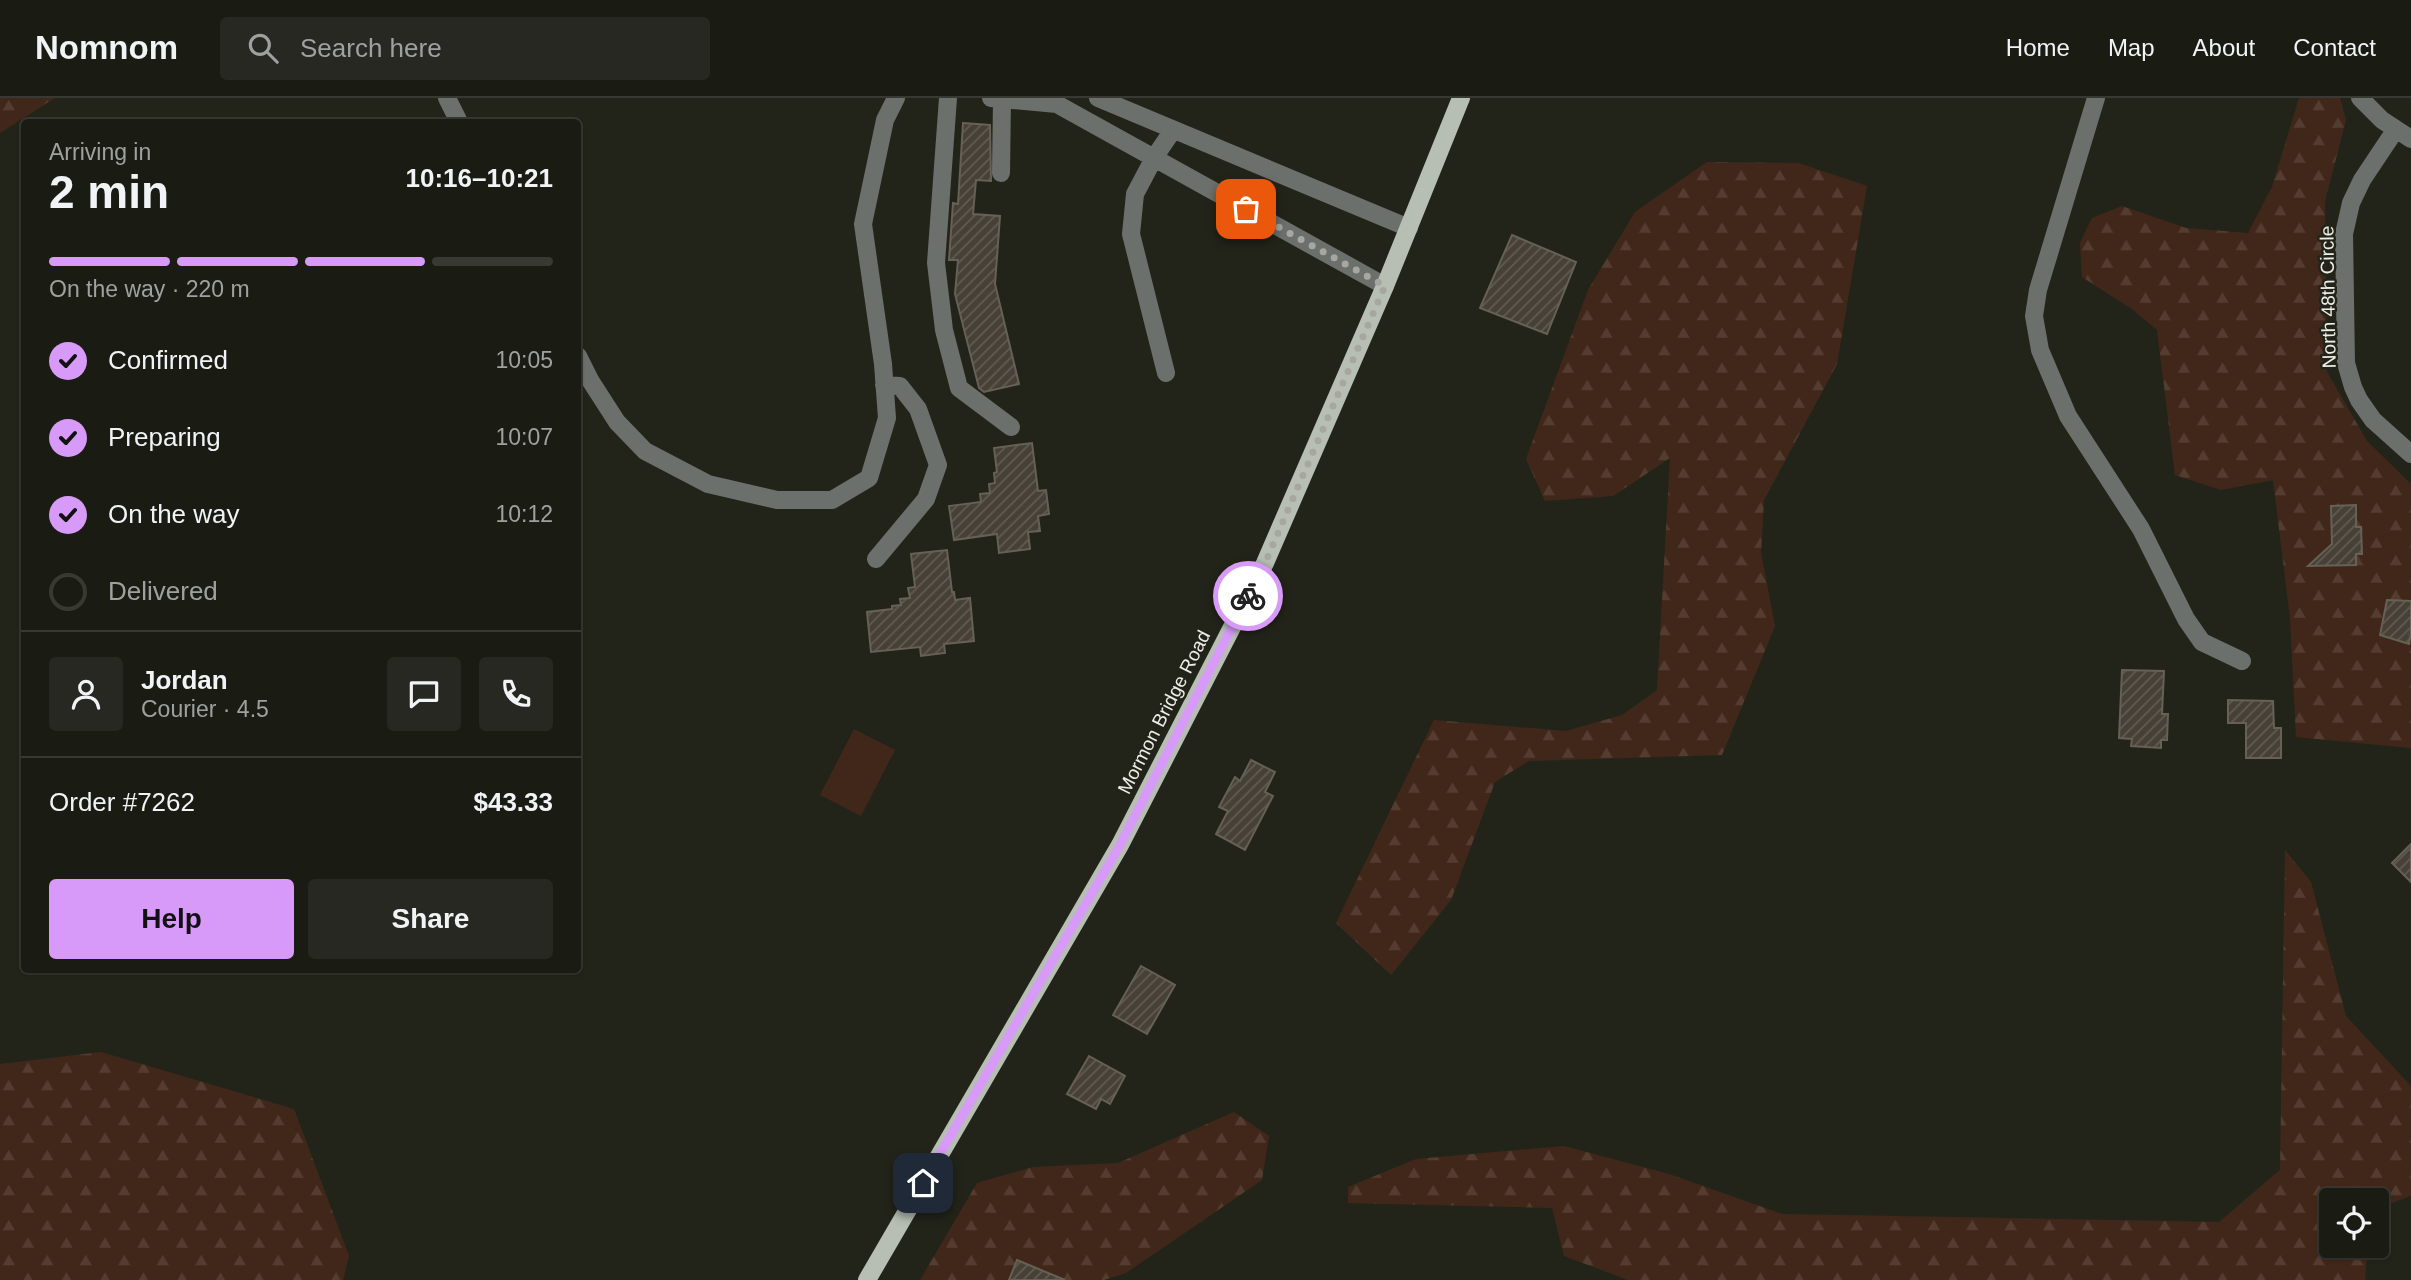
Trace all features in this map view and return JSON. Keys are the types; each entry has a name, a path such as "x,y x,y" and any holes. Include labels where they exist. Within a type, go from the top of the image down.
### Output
{"main road":[{"name":"Mormon Bridge Road","path":"867,1280 1120,845 1265,563 1385,286 1461,98"}],"street":[{"path":"446,98 457,119"},
{"path":"581,362 617,422 645,451 708,484 777,500 832,500 869,478 887,418 863,224 885,120 896,98"},
{"path":"947,98 936,263 944,330 959,388 1011,427"},
{"path":"991,98 1054,101 1385,286"},
{"path":"1098,98 1409,228"},
{"path":"2096,98 2038,290 2034,316 2040,350 2068,416 2141,529 2186,619 2202,642 2242,661"},
{"path":"2360,98 2382,120 2404,134"},
{"path":"1001,173 1002,99"},
{"path":"1166,373 1131,234 1135,194 1173,130"},
{"name":"North 48th Circle","path":"2404,134 2362,180 2351,203 2344,234 2346,363 2359,400 2373,420 2411,454"},
{"path":"876,559 926,499 938,465 918,409 900,386 884,384"}],"green space":[{"path":"0,98 55,98 21,119 0,133"},
{"path":"2299,98 2340,98 2346,120 2325,201 2327,372 2367,441 2411,484 2411,748 2296,737 2290,618 2273,480 2221,490 2175,475 2157,330 2132,309 2082,277 2080,243 2092,218 2122,206 2186,228 2248,233 2272,187"},
{"path":"1707,162 1798,163 1867,186 1837,364 1764,500 1761,553 1775,626 1722,755 1529,761 1495,782 1451,900 1391,975 1336,923 1434,720 1566,731 1622,715 1657,690 1670,458 1613,496 1545,501 1526,459 1588,290 1635,212"},
{"path":"854,729 895,750 861,816 820,795"},
{"path":"2285,850 2311,882 2346,1016 2411,1086 2411,1196 2389,1204 2389,1188 2319,1188 2319,1258 2367,1258 2365,1280 1628,1280 1564,1256 1552,1208 1348,1203 1348,1187 1416,1159 1564,1146 1669,1174 1782,1214 2219,1222 2280,1170"},
{"path":"101,1052 294,1109 349,1256 343,1280 0,1280 0,1064"},
{"path":"1234,1112 1269,1136 1262,1180 1126,1273 1104,1280 920,1280 977,1183 1033,1167 1118,1163"}],"building":[{"path":"963,123 990,125 991,181 976,180 973,214 1000,216 995,284 1019,384 984,392 979,388 955,294 958,260 949,260 953,203 958,204"},
{"path":"1512,235 1576,262 1547,334 1480,308"},
{"path":"1032,443 1038,491 1046,490 1049,514 1038,516 1040,531 1028,532 1030,549 999,553 997,534 954,540 949,506 981,502 980,494 990,493 989,484 995,483 994,473 997,472 994,448"},
{"path":"2356,505 2356,527 2361,527 2362,554 2356,554 2356,565 2308,566 2332,544 2331,506"},
{"path":"947,550 955,600 970,598 974,641 944,644 945,653 921,656 920,647 871,652 867,612 892,609 892,606 901,605 900,599 910,598 908,588 915,587 911,554"},
{"path":"2387,600 2411,601 2409,644 2380,635"},
{"path":"2122,670 2164,671 2162,714 2168,714 2167,740 2161,740 2161,748 2131,746 2132,739 2119,738"},
{"path":"2228,700 2273,701 2274,728 2281,728 2281,758 2246,758 2246,723 2228,723"},
{"path":"1251,760 1275,772 1265,792 1273,796 1245,850 1216,834 1228,811 1219,807 1235,777 1240,781"},
{"path":"2411,844 2411,882 2392,863"},
{"path":"1141,966 1175,985 1147,1034 1113,1015"},
{"path":"1089,1056 1125,1076 1110,1104 1101,1099 1096,1109 1067,1094"},
{"path":"1017,1260 1065,1280 1009,1280"}],"way so far":[{"path":"1246,209 1385,286 1265,563 1248,596"}],"route":[{"path":"923,1183 1120,845 1248,596"}]}
